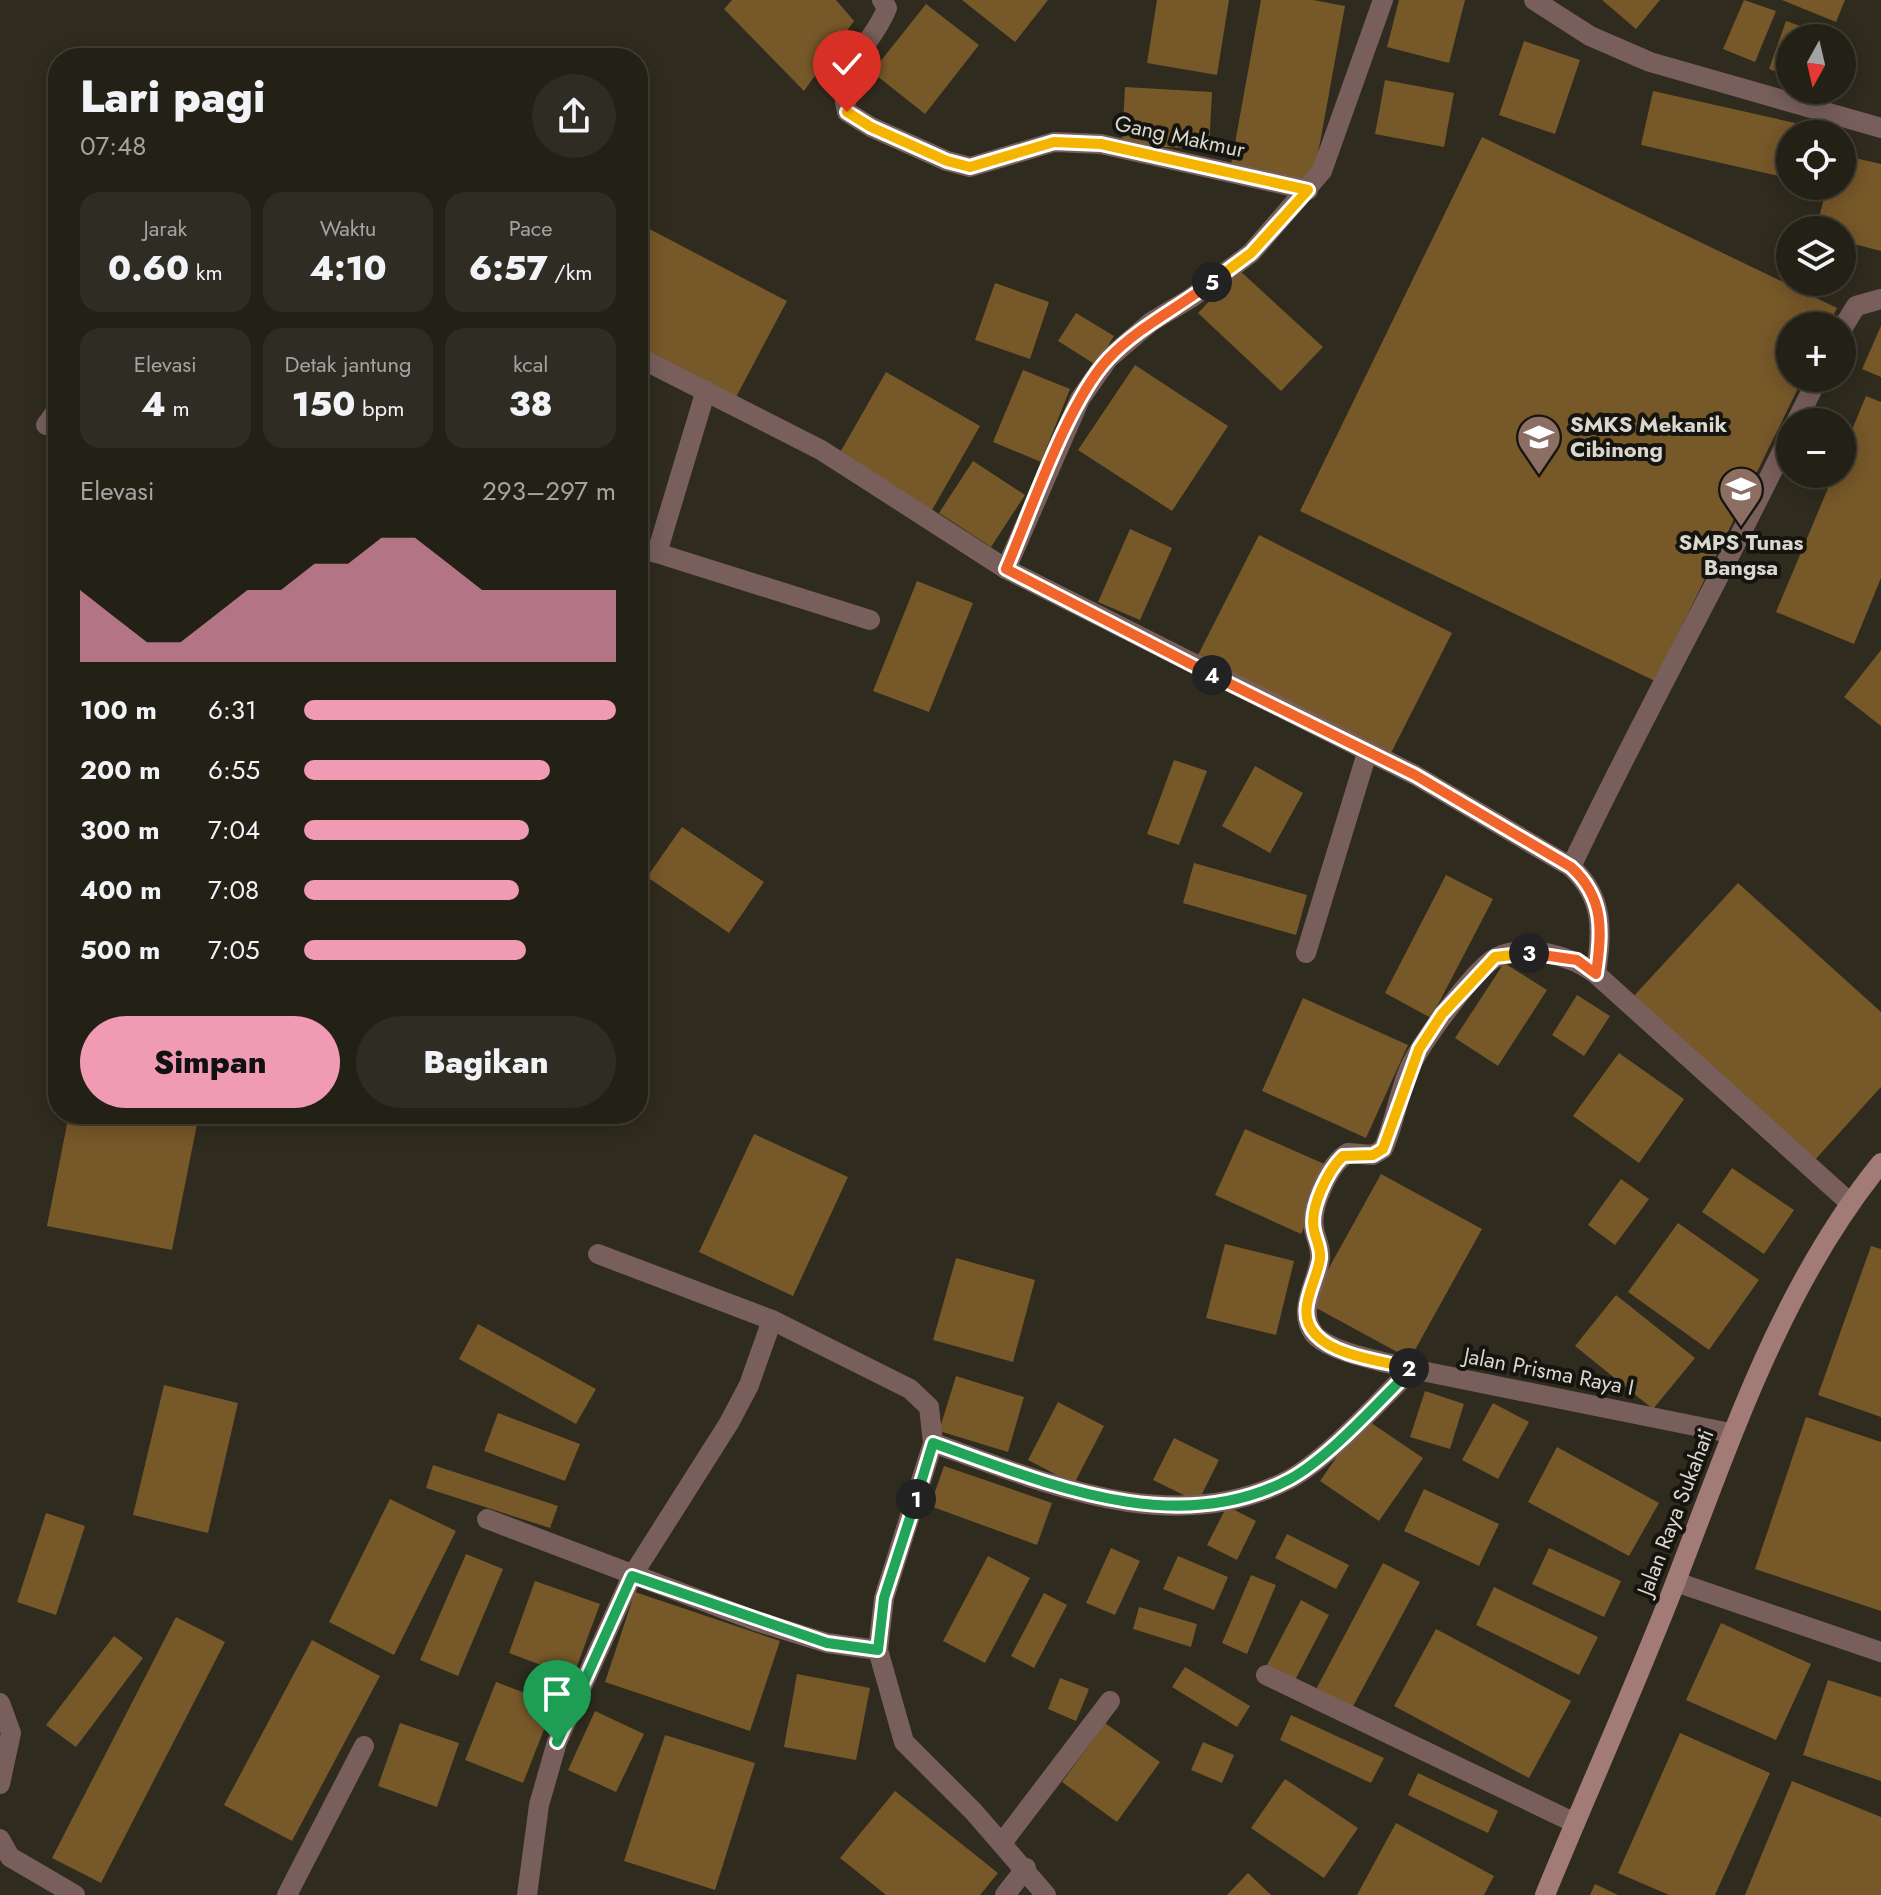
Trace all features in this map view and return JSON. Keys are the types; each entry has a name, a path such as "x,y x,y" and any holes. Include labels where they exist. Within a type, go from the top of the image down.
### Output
{"main road":[{"name":"Jalan Raya Sukahati","path":"1545,1895 1676,1582 1730,1433 1772,1342 1849,1202 1881,1163"}],"street":[{"name":"Gang Makmur","path":"882,0 887,8 880,25 845,73 841,92 847,112 871,127 947,161 970,167 1054,142 1101,144 1308,190"},
{"path":"1006,569 1080,399 1108,359 1151,322 1191,298 1251,253 1322,171 1383,0"},
{"path":"1534,0 1590,36 1650,62 1881,128"},
{"path":"1852,312 1856,306 1881,299"},
{"path":"648,362 821,450 1006,569 1415,775 1571,867 1583,878 1598,906 1602,938 1596,974 1849,1202"},
{"path":"648,548 706,390"},
{"path":"1571,867 1622,757 1695,626 1776,463"},
{"path":"648,551 870,620"},
{"path":"1306,953 1367,753"},
{"name":"Jalan Prisma Raya I","path":"1596,974 1577,960 1554,956 1512,953 1495,957 1442,1014 1419,1049 1383,1149 1373,1155 1348,1153 1331,1173 1314,1216 1314,1230 1321,1244 1320,1259 1304,1314 1311,1330 1328,1344 1412,1369 1730,1433"},
{"path":"598,1254 772,1320 910,1389 929,1407 933,1443 884,1598 878,1650 904,1742 1026,1868 1046,1895"},
{"path":"527,1895 539,1805 557,1742 632,1576 729,1423 749,1385 772,1320"},
{"path":"933,1443 1069,1492 1141,1505 1235,1502 1292,1478 1338,1440 1412,1369"},
{"path":"487,1519 632,1576 827,1643 878,1650"},
{"path":"1676,1582 1881,1652"},
{"path":"1266,1675 1575,1823"},
{"path":"1002,1843 1110,1701"},
{"path":"0,1703 11,1733 0,1784"},
{"path":"287,1895 364,1746"},
{"path":"0,1839 10,1857 75,1895"},
{"path":"1005,1895 1026,1868"}],"building":[{"path":"732,0 836,0 854,21 804,91 724,9"},
{"path":"962,0 1048,0 1015,42"},
{"path":"1157,0 1229,0 1217,75 1147,63"},
{"path":"1261,0 1313,0 1345,6 1313,181 1231,165"},
{"path":"1399,0 1465,0 1449,63 1387,47"},
{"path":"1602,0 1660,0 1636,29"},
{"path":"1744,0 1776,11 1755,62 1723,49"},
{"path":"1782,0 1845,0 1836,22"},
{"path":"926,4 979,45 925,114 872,72"},
{"path":"1524,41 1580,60 1555,134 1499,115"},
{"path":"1776,49 1776,71 1769,69"},
{"path":"1385,80 1454,93 1444,147 1375,134"},
{"path":"1125,87 1212,92 1209,149 1122,145"},
{"path":"1653,91 1782,120 1776,120 1776,175 1641,145"},
{"path":"1482,137 1776,279 1776,296 1812,296 1837,308 1835,312 1776,312 1776,392 1796,392 1788,408 1776,408 1776,433 1655,681 1300,511"},
{"path":"1856,158 1881,164 1881,251 1856,245 1856,216 1820,216 1824,200 1856,200"},
{"path":"648,228 787,301 735,399 648,354"},
{"path":"1239,270 1323,347 1281,391 1198,313"},
{"path":"995,283 1049,302 1030,359 975,340"},
{"path":"1076,313 1114,336 1096,365 1058,341"},
{"path":"1881,326 1881,377 1862,369"},
{"path":"1135,365 1228,426 1172,511 1078,450"},
{"path":"1023,370 1070,389 1041,462 993,442"},
{"path":"886,372 980,426 932,510 838,456"},
{"path":"1866,396 1881,402 1881,578 1854,644 1776,612 1828,488 1856,488 1856,420"},
{"path":"973,461 1025,495 991,547 939,513"},
{"path":"1130,529 1172,548 1140,620 1098,602"},
{"path":"1259,535 1452,633 1390,755 1197,657"},
{"path":"917,581 973,603 929,712 873,691"},
{"path":"1881,650 1881,726 1844,697"},
{"path":"1174,760 1207,771 1179,845 1147,834"},
{"path":"1255,766 1303,793 1270,853 1222,826"},
{"path":"682,827 764,882 729,933 648,876"},
{"path":"1194,863 1307,895 1296,935 1183,903"},
{"path":"1446,875 1493,899 1431,1018 1385,993"},
{"path":"1738,883 1881,1012 1881,1087 1813,1162 1632,998"},
{"path":"1504,963 1547,990 1498,1066 1455,1038"},
{"path":"1577,995 1610,1016 1584,1056 1552,1035"},
{"path":"1303,998 1408,1045 1366,1138 1262,1091"},
{"path":"1619,1053 1684,1099 1639,1163 1573,1116"},
{"path":"67,1124 197,1124 172,1250 47,1226"},
{"path":"1245,1129 1331,1167 1301,1234 1215,1195"},
{"path":"754,1134 848,1177 793,1296 699,1252"},
{"path":"1732,1168 1794,1210 1764,1254 1702,1212"},
{"path":"1381,1174 1482,1229 1410,1359 1309,1304"},
{"path":"1621,1179 1649,1199 1615,1245 1588,1225"},
{"path":"1678,1223 1759,1280 1709,1350 1628,1292"},
{"path":"1225,1244 1294,1261 1276,1335 1206,1318"},
{"path":"1871,1246 1881,1249 1881,1417 1818,1395"},
{"path":"956,1258 1035,1280 1013,1362 933,1340"},
{"path":"1616,1295 1695,1358 1653,1409 1575,1346"},
{"path":"478,1324 596,1389 576,1424 459,1359"},
{"path":"956,1376 1024,1397 1008,1452 939,1431"},
{"path":"164,1385 238,1403 208,1533 133,1515"},
{"path":"1425,1391 1464,1404 1450,1449 1410,1437"},
{"path":"1058,1402 1104,1426 1074,1484 1028,1460"},
{"path":"1493,1403 1529,1422 1498,1479 1462,1460"},
{"path":"498,1413 580,1444 565,1481 484,1451"},
{"path":"1806,1417 1881,1442 1881,1611 1755,1569"},
{"path":"1364,1418 1423,1458 1379,1521 1320,1481"},
{"path":"1174,1438 1219,1460 1198,1502 1153,1480"},
{"path":"1557,1447 1659,1503 1629,1556 1528,1502"},
{"path":"433,1465 558,1506 550,1528 426,1488"},
{"path":"944,1466 1052,1503 1037,1545 930,1506"},
{"path":"1424,1489 1499,1524 1479,1566 1404,1531"},
{"path":"390,1499 456,1531 394,1655 329,1622"},
{"path":"1227,1506 1256,1521 1237,1560 1207,1545"},
{"path":"46,1513 85,1526 56,1615 17,1602"},
{"path":"1287,1534 1349,1565 1336,1589 1275,1558"},
{"path":"1111,1548 1140,1561 1115,1615 1086,1603"},
{"path":"1549,1548 1621,1581 1604,1617 1532,1584"},
{"path":"466,1554 503,1569 458,1676 420,1660"},
{"path":"988,1556 1030,1578 985,1663 943,1641"},
{"path":"1178,1556 1228,1577 1214,1610 1163,1589"},
{"path":"1383,1563 1420,1582 1350,1712 1314,1693"},
{"path":"1251,1575 1276,1585 1247,1654 1222,1643"},
{"path":"535,1581 600,1604 573,1677 509,1653"},
{"path":"1494,1587 1598,1637 1579,1675 1476,1625"},
{"path":"635,1592 780,1641 750,1731 605,1682"},
{"path":"1044,1593 1067,1605 1034,1668 1011,1656"},
{"path":"1301,1600 1329,1615 1295,1680 1267,1665"},
{"path":"1139,1607 1197,1624 1191,1647 1133,1629"},
{"path":"176,1617 225,1642 101,1883 52,1858"},
{"path":"1721,1623 1811,1664 1776,1740 1686,1700"},
{"path":"1436,1629 1571,1701 1529,1778 1394,1706"},
{"path":"114,1636 143,1658 76,1747 46,1725"},
{"path":"312,1640 380,1676 292,1841 224,1805"},
{"path":"1185,1667 1250,1706 1237,1727 1172,1687"},
{"path":"797,1674 870,1688 856,1760 784,1747"},
{"path":"1060,1678 1089,1689 1076,1721 1048,1709"},
{"path":"1828,1680 1881,1697 1881,1781 1803,1755"},
{"path":"496,1682 554,1704 523,1783 465,1760"},
{"path":"595,1711 644,1734 616,1792 568,1770"},
{"path":"1291,1715 1384,1758 1371,1783 1280,1740"},
{"path":"400,1723 459,1743 437,1807 378,1786"},
{"path":"1105,1723 1160,1762 1117,1822 1062,1782"},
{"path":"1680,1733 1770,1773 1715,1895 1669,1895 1618,1873"},
{"path":"665,1735 755,1763 715,1890 624,1861"},
{"path":"1203,1742 1234,1755 1222,1783 1191,1770"},
{"path":"1418,1773 1498,1811 1488,1833 1408,1795"},
{"path":"1285,1779 1358,1828 1324,1878 1251,1828"},
{"path":"1792,1781 1881,1817 1881,1895 1745,1895"},
{"path":"895,1791 998,1873 980,1895 886,1895 840,1858"},
{"path":"1396,1823 1494,1876 1484,1895 1357,1895"},
{"path":"1248,1873 1271,1895 1227,1895"},
{"path":"1595,1884 1618,1895 1590,1895"}],"place":[{"name":"SMKS Mekanik Cibinong","path":"1539,476"},
{"name":"SMPS Tunas Bangsa","path":"1741,528"}],"route":[{"path":"557,1742 632,1576 827,1643 878,1650 884,1598 933,1443 1069,1492 1141,1505 1235,1502 1292,1478 1338,1440 1412,1369 1328,1344 1311,1330 1304,1314 1320,1259 1321,1244 1314,1230 1314,1216 1338,1161 1348,1153 1373,1155 1383,1149 1408,1070 1419,1049 1442,1014 1495,957 1512,953 1554,956 1577,960 1596,974 1602,938 1598,906 1592,891 1571,867 1415,775 1006,569 1080,399 1108,359 1151,322 1191,298 1251,253 1308,190 1101,144 1054,142 970,167 947,161 871,127 847,112"}]}
